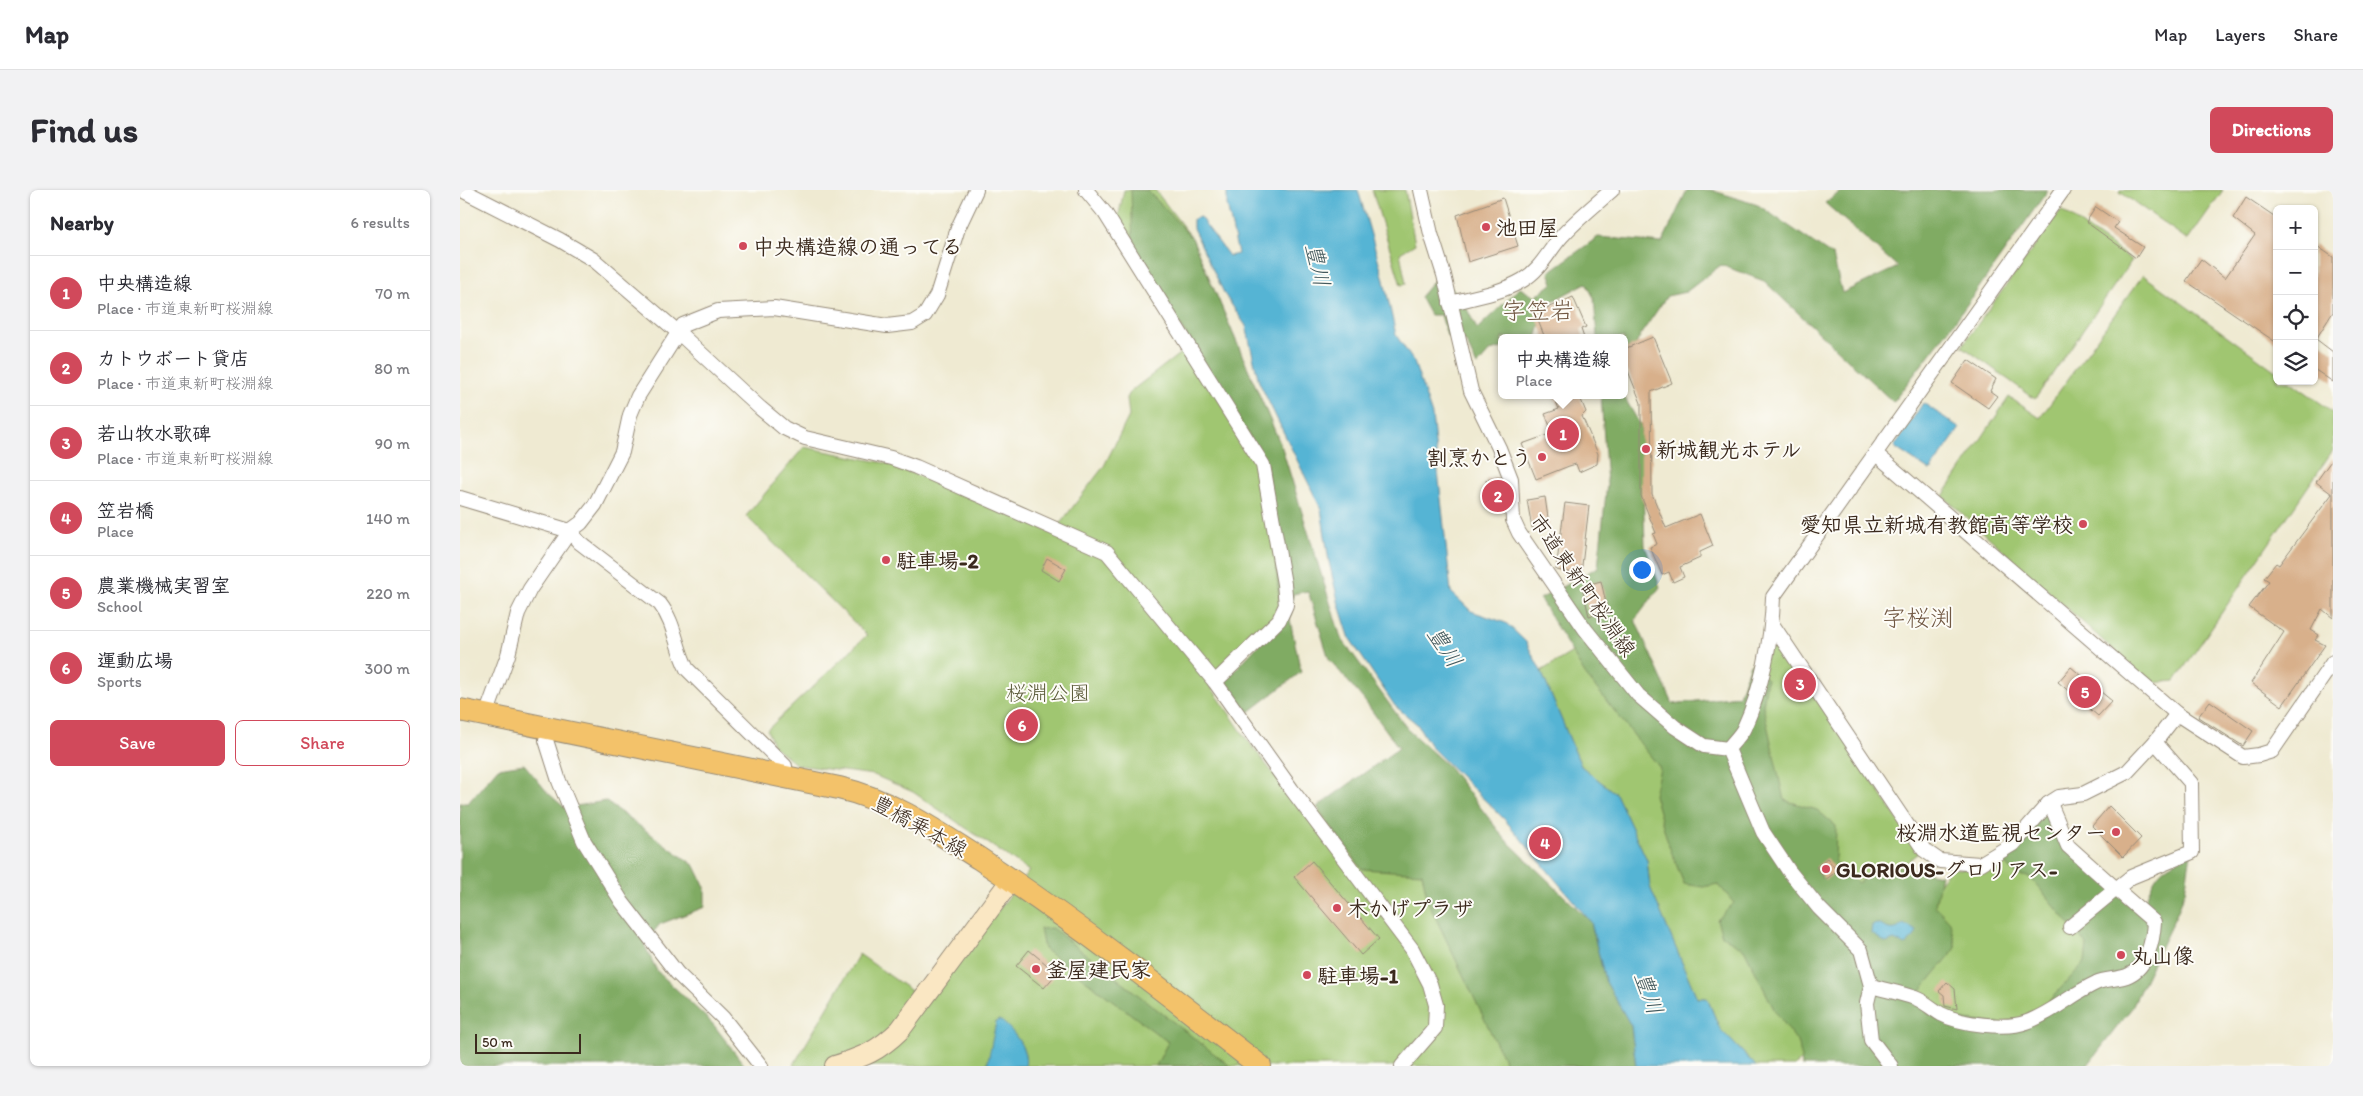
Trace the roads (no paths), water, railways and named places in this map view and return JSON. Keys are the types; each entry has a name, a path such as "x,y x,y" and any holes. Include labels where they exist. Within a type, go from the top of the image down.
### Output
{"main road":[{"name":"豊橋乗本線","path":"460,710 853,791 904,813 1012,880 1124,960 1260,1066"}],"street":[{"path":"462,190 560,240 594,260 680,333 784,428 805,438 892,458 916,467 1107,552 1215,682 1292,790 1412,949 1430,984 1436,1005 1435,1028 1402,1066"},
{"path":"486,715 508,655 518,613 530,589 570,531 581,524 596,505 622,452 630,415 638,396 680,333 683,325 691,320 718,311 738,308 774,308 887,326 912,323 925,315 937,295 958,228 976,190"},
{"path":"1086,190 1105,213 1263,465 1286,605 1279,620 1215,682"},
{"name":"市道東新町桜淵線","path":"1421,190 1471,391 1499,448 1511,479 1512,511 1519,533 1584,629 1638,695 1674,727 1704,746 1728,749"},
{"path":"1450,303 1503,290 1524,279 1539,268 1560,238 1612,190"},
{"path":"1891,1066 1871,1040 1867,1003 1871,986 1861,950 1819,908 1789,871 1763,832 1728,749 1744,729 1766,660 1772,624 1773,597 2063,190"},
{"path":"1875,453 2176,714 2243,757 2272,751 2333,662"},
{"path":"460,498 561,530 570,531 579,542 660,604 668,614 681,656 688,669 785,766 784,776"},
{"path":"1772,624 1924,850 1940,861 1980,864 2013,844 2048,804 2060,796 2083,794 2128,772 2155,742 2176,714"},
{"path":"547,727 546,740 559,781 584,841 622,902 677,973 724,1018 761,1066"},
{"path":"2070,927 2132,876 2192,852 2191,783 2155,742"},
{"path":"1871,986 1916,998 1942,1015 1972,1023 2013,1025 2026,1023 2056,1009 2097,982 2130,975 2142,964 2153,942 2154,922 2068,846 2052,808 2048,804"},
{"path":"835,1066 862,1057 882,1047 900,1030 1012,880"}],"water":[{"name":"豊川","path":"1227,190 1358,190 1383,276 1396,335 1414,362 1432,415 1451,592 1471,611 1506,623 1526,642 1541,671 1581,766 1616,794 1647,860 1650,887 1697,998 1707,998 1720,1029 1756,1066 1636,1066 1631,1026 1605,980 1591,922 1505,820 1432,748 1417,724 1395,706 1350,639 1339,605 1329,562 1321,509 1259,382 1246,326 1225,295 1193,228 1193,219 1200,217 1229,256 1238,254 1227,205"},
{"path":"1923,403 1960,428 1930,471 1894,447"},
{"path":"1878,924 1888,929 1894,929 1903,924 1917,931 1914,937 1905,945 1894,940 1886,943 1871,933 1872,925"},
{"path":"1000,1020 1010,1029 1022,1046 1026,1060 1025,1066 987,1066 996,1022"}],"place":[{"name":"池田屋","path":"1486,227"},
{"name":"中央構造線の通ってる","path":"743,246"},
{"name":"中央構造線","path":"1563,434"},
{"name":"新城観光ホテル","path":"1646,449"},
{"name":"割烹かとう","path":"1542,457"},
{"name":"カトウボート貸店","path":"1498,496"},
{"name":"愛知県立新城有教館高等学校","path":"2083,524"},
{"name":"駐車場-2","path":"886,560"},
{"name":"若山牧水歌碑","path":"1800,684"},
{"name":"農業機械実習室","path":"2085,692"},
{"name":"運動広場","path":"1022,725"},
{"name":"桜淵水道監視センター","path":"2116,832"},
{"name":"笠岩橋","path":"1545,843"},
{"name":"GLORIOUS-グロリアス-","path":"1826,869"},
{"name":"木かげプラザ","path":"1337,908"},
{"name":"丸山像","path":"2121,955"},
{"name":"釜屋建民家","path":"1036,969"},
{"name":"駐車場-1","path":"1307,975"}],"district":[{"name":"字笠岩","path":"1538,310"},
{"name":"字桜渕","path":"1918,617"}],"park label":[{"name":"桜淵公園","path":"1048,692"}]}
